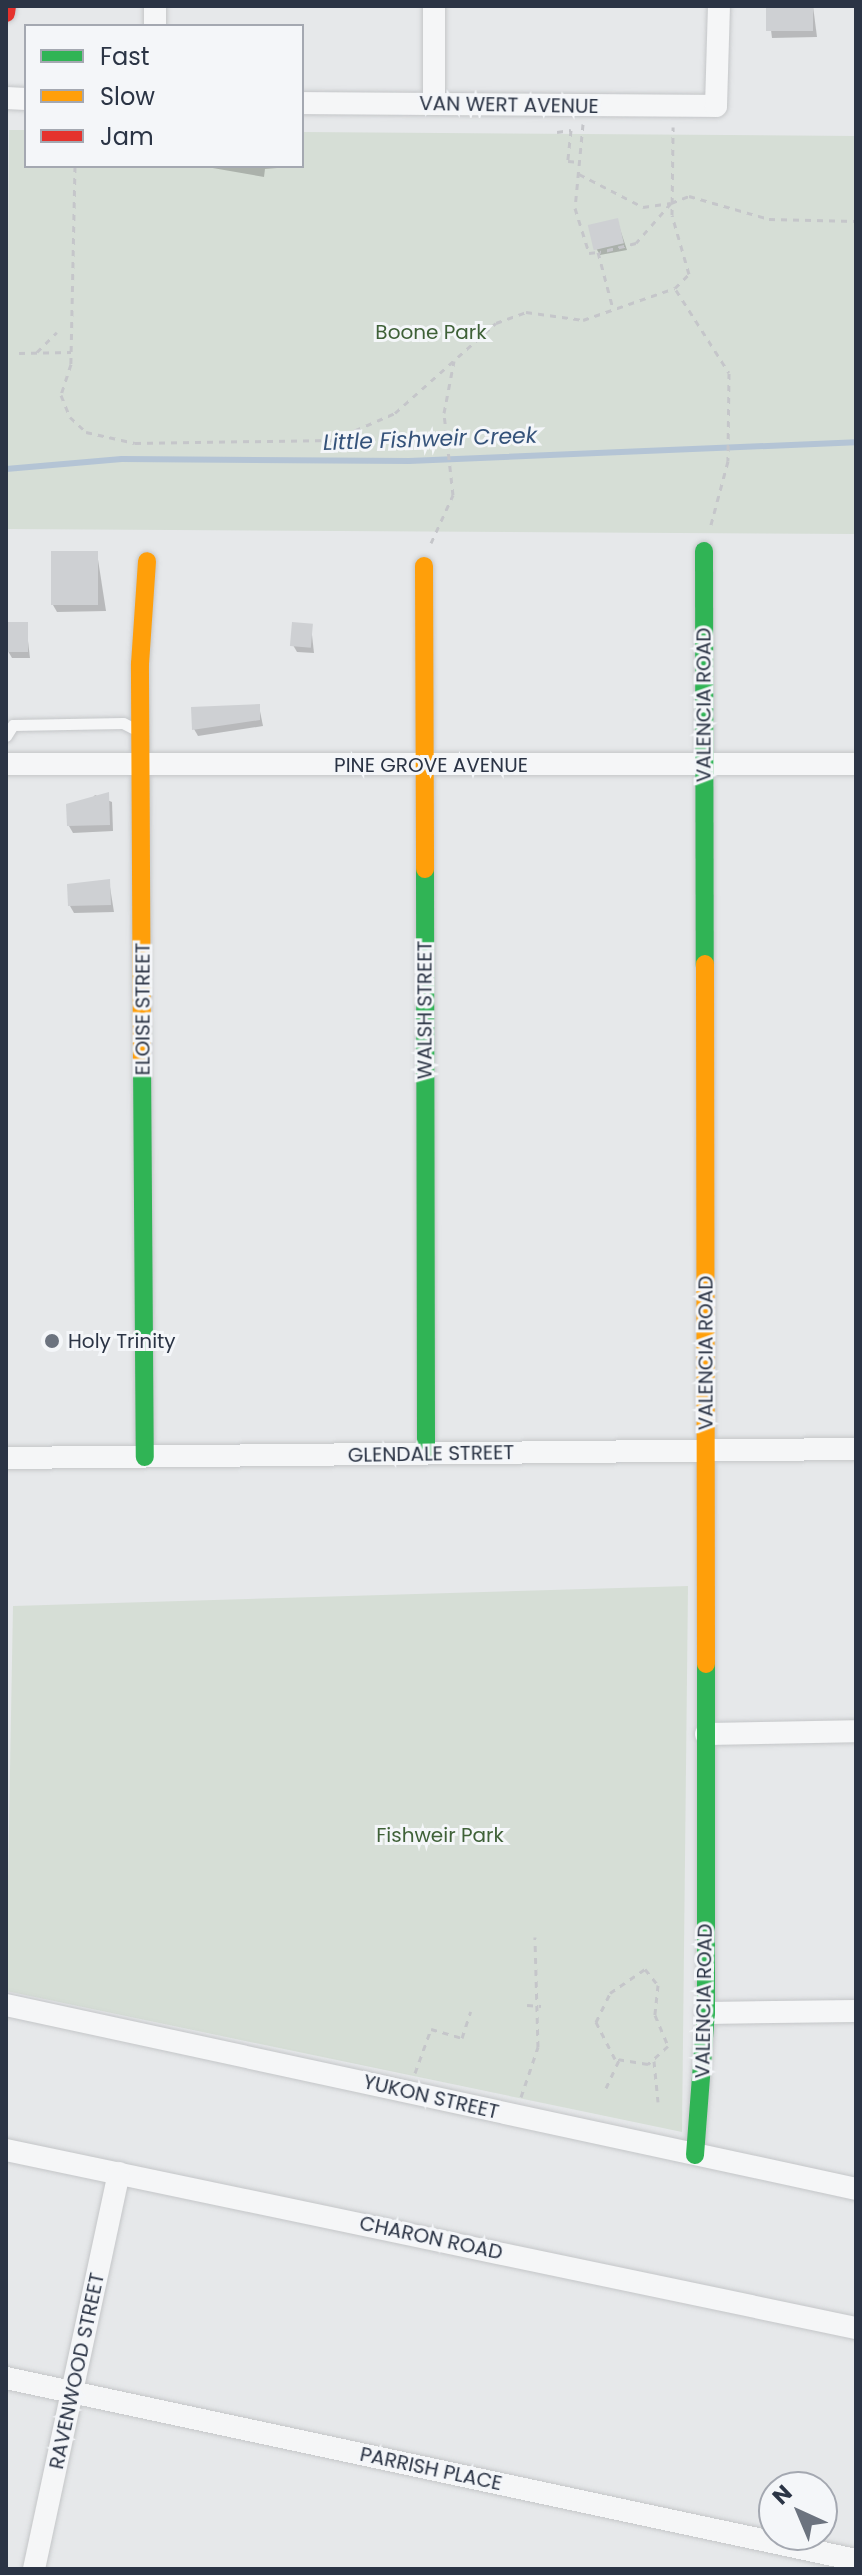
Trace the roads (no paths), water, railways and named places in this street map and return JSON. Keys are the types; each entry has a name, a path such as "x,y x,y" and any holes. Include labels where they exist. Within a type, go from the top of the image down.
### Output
{"street":[{"path":"6,13 7,6"},
{"path":"434,6 434,104"},
{"name":"VAN WERT AVENUE","path":"304,103 716,106 719,6"},
{"name":"VALENCIA ROAD","path":"695,2155 706,2013 704,551"},
{"name":"ELOISE STREET","path":"145,1457 142,732 147,561"},
{"name":"WALSH STREET","path":"424,566 426,1454"},
{"name":"PINE GROVE AVENUE","path":"6,764 856,764"},
{"name":"GLENDALE STREET","path":"6,1458 856,1449"},
{"path":"706,1734 856,1731"},
{"name":"YUKON STREET","path":"6,2005 856,2189"},
{"path":"706,2013 856,2011"},
{"name":"CHARON ROAD","path":"6,2150 856,2328"},
{"name":"RAVENWOOD STREET","path":"34,2569 119,2173"},
{"name":"PARRISH PLACE","path":"6,2378 856,2560"}],"lane":[{"path":"6,736 13,725 123,723 142,732"}],"waterway":[{"name":"Little Fishweir Creek","path":"6,469 122,459 409,461 856,442"}],"place":[{"name":"Holy Trinity","path":"52,1341"}],"park label":[{"name":"Boone Park","path":"431,332"},
{"name":"Fishweir Park","path":"440,1835"}]}
